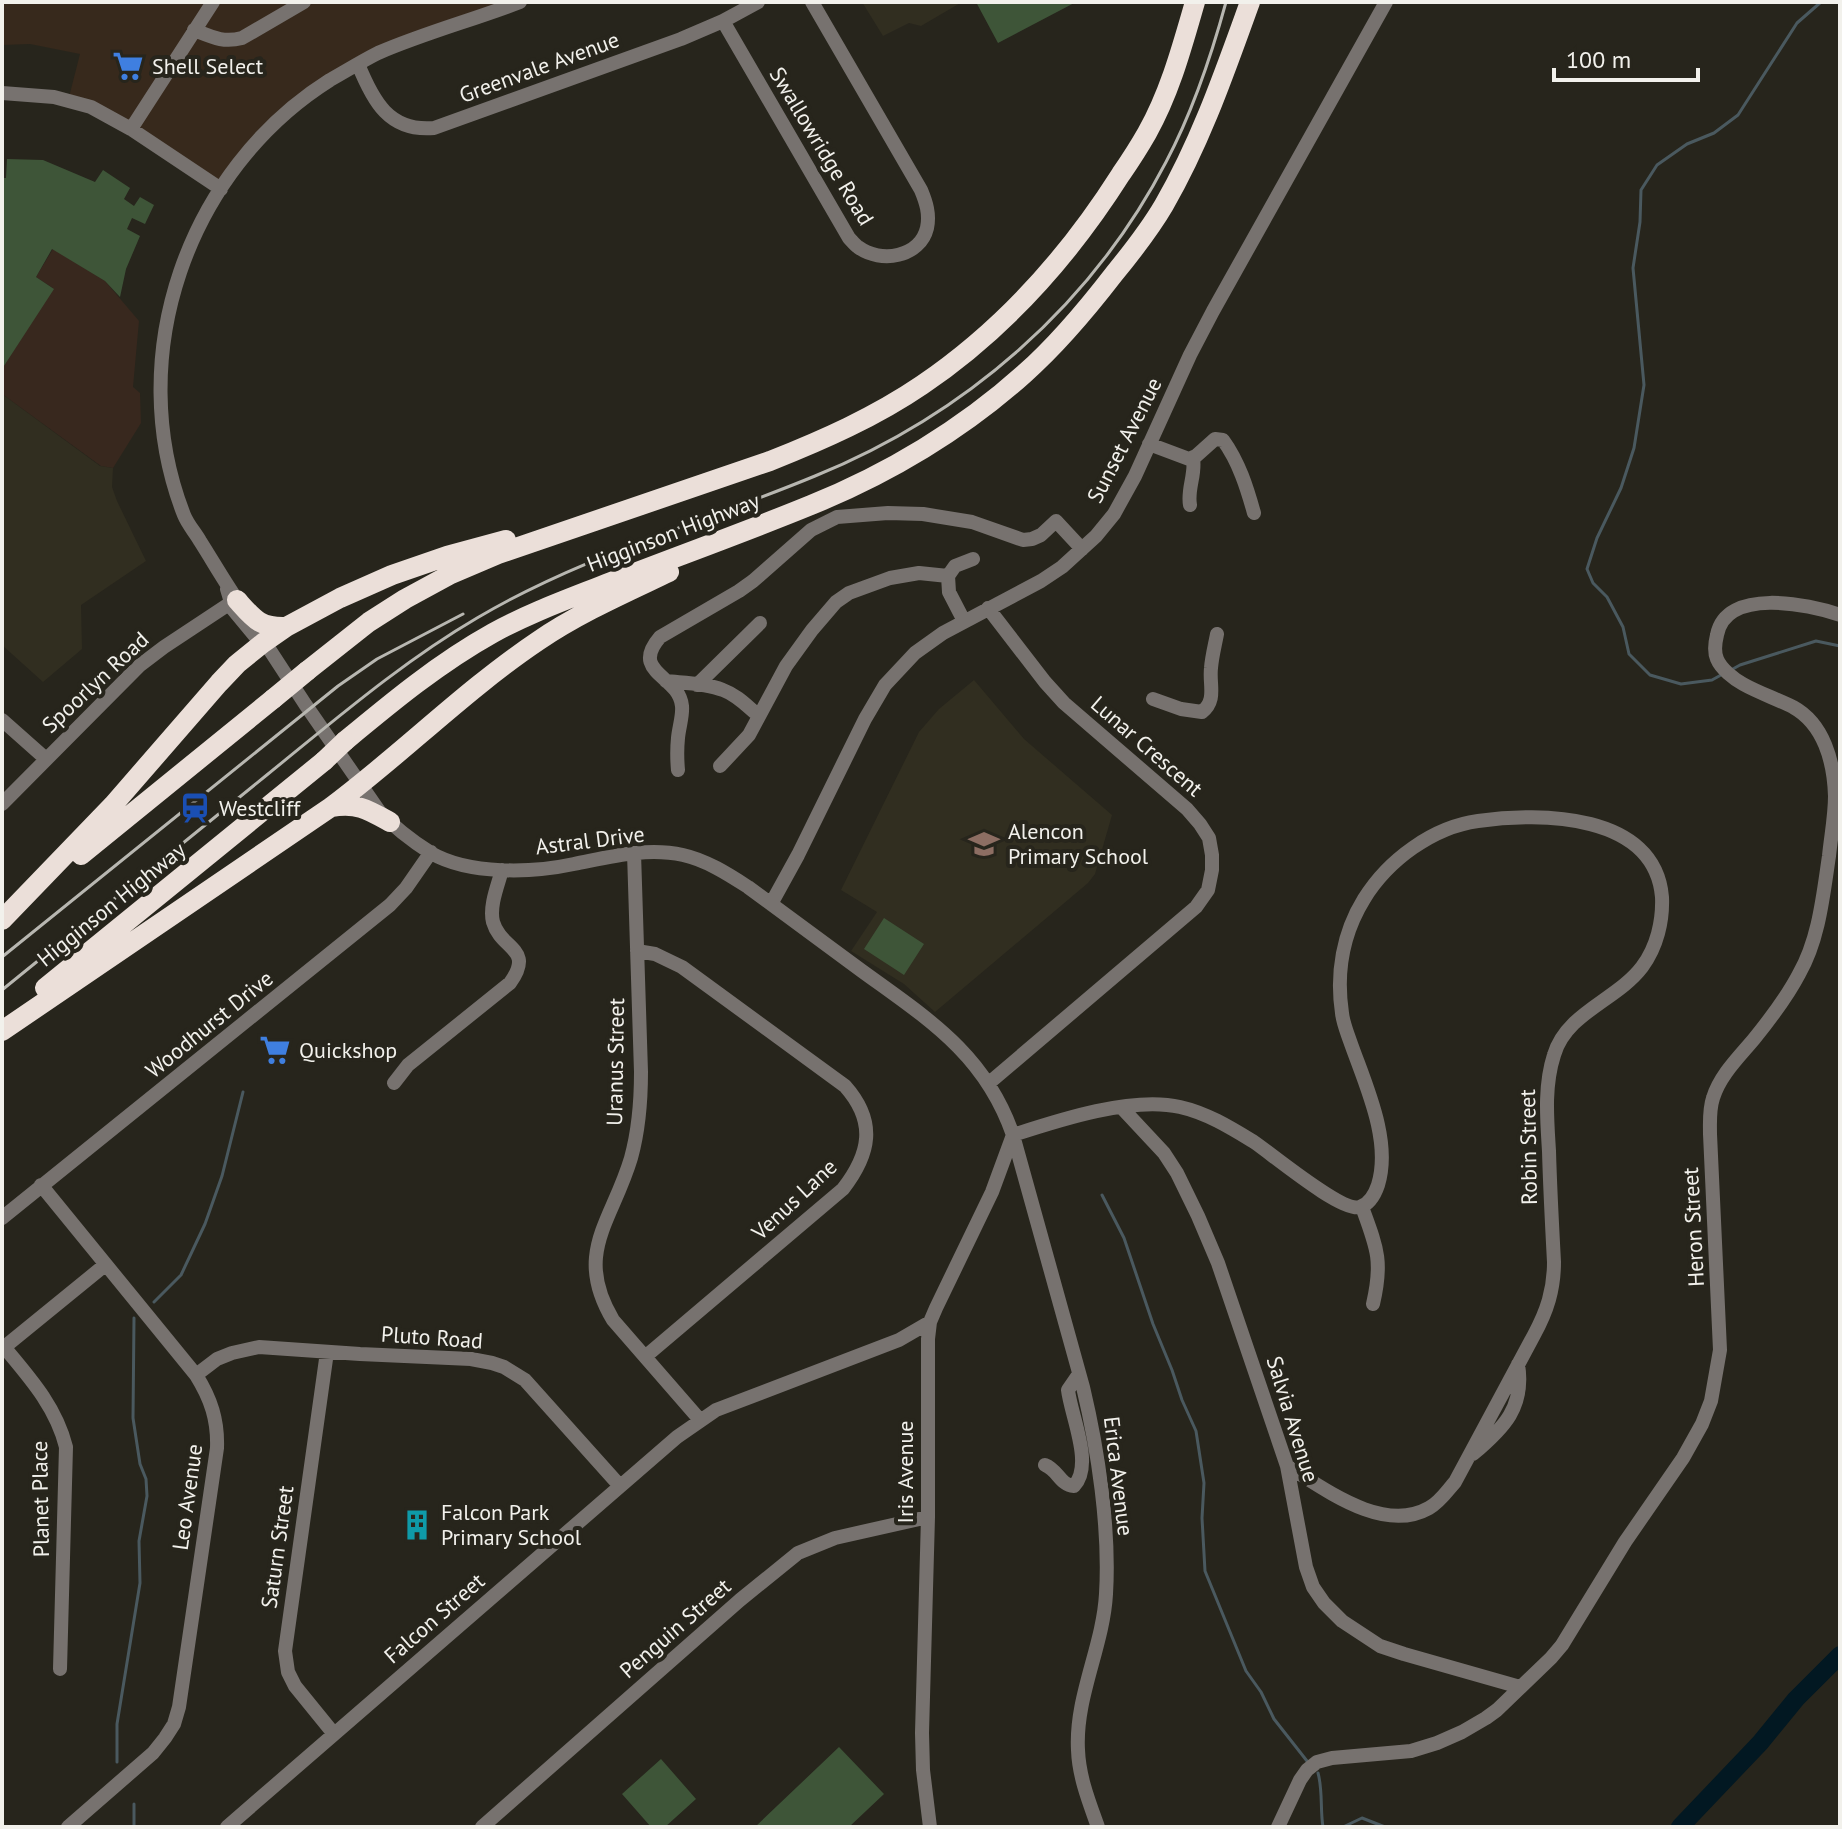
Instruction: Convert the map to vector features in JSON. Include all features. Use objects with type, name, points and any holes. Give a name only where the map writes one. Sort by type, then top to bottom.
[{"type":"highway","name":"Higginson Highway","points":[[2,921],[307,671],[369,622],[405,599],[451,574],[498,554],[770,461],[844,430],[922,386],[963,355],[1040,283],[1081,233],[1115,184],[1158,109],[1178,61],[1195,2]]},
{"type":"highway","name":"Higginson Highway","points":[[2,1022],[418,682],[492,634],[528,615],[812,505],[882,473],[978,411],[1025,374],[1085,312],[1163,207],[1191,154],[1250,2]]},
{"type":"highway","points":[[2,1031],[331,807],[539,640],[626,593],[812,505]]},
{"type":"highway","points":[[2,921],[113,805],[237,664],[286,627],[340,598],[420,565],[500,541],[592,522]]},
{"type":"highway","points":[[233,602],[266,626],[286,627]]},
{"type":"highway","points":[[331,807],[360,806],[390,822]]},
{"type":"street","points":[[131,129],[213,2]]},
{"type":"street","points":[[194,30],[218,40],[242,38],[304,2]]},
{"type":"street","points":[[233,602],[194,542],[177,494],[163,430],[161,359],[165,323],[181,264],[221,189],[253,147],[292,108],[328,82],[377,54],[520,2]]},
{"type":"street","name":"Greenvale Avenue","points":[[358,64],[376,101],[393,120],[412,128],[434,128],[656,48],[723,21],[758,2]]},
{"type":"street","name":"Swallowridge Road","points":[[723,21],[849,238],[859,248],[873,253],[889,256],[903,254],[914,248],[924,235],[927,205],[812,2]]},
{"type":"street","name":"Sunset Avenue","points":[[771,904],[885,685],[915,653],[943,633],[1062,567],[1114,514],[1213,311],[1386,2]]},
{"type":"street","points":[[2,93],[34,94],[75,102],[105,113],[221,189]]},
{"type":"street","points":[[1193,458],[1215,439],[1223,440],[1236,461],[1254,513]]},
{"type":"street","points":[[1149,444],[1193,458]]},
{"type":"street","points":[[1190,505],[1193,458]]},
{"type":"street","points":[[678,770],[682,705],[679,694],[652,666],[649,656],[652,646],[660,637],[753,581],[811,530],[837,517],[923,514],[972,522],[1023,540],[1041,535],[1056,521],[1082,549]]},
{"type":"street","points":[[191,529],[199,538],[233,602]]},
{"type":"street","points":[[964,621],[949,592],[948,576],[955,566],[973,559]]},
{"type":"street","points":[[720,766],[749,735],[786,666],[836,602],[849,593],[890,578],[919,573],[948,576]]},
{"type":"street","name":"Astral Drive","points":[[233,602],[259,633],[360,785],[390,822],[431,852],[448,860],[502,870],[549,869],[634,853],[666,853],[698,860],[734,878],[935,1024],[955,1042],[989,1083],[1013,1135]]},
{"type":"street","name":"Spoorlyn Road","points":[[2,804],[139,666],[233,602]]},
{"type":"street","name":"Heron Street","points":[[1280,1826],[1300,1780],[1317,1762],[1411,1751],[1462,1732],[1486,1718],[1551,1658],[1683,1458],[1702,1424],[1711,1401],[1720,1350],[1710,1134],[1713,1096],[1727,1071],[1794,983],[1810,952],[1823,893],[1835,801],[1835,783],[1821,733],[1806,716],[1739,682],[1718,661],[1715,642],[1718,628],[1725,617],[1737,608],[1753,604],[1790,604],[1824,609],[1840,615]]},
{"type":"street","name":"Lunar Crescent","points":[[988,608],[1064,703],[1187,809],[1209,838],[1212,855],[1208,890],[1196,907],[989,1083]]},
{"type":"street","points":[[697,685],[760,623]]},
{"type":"street","points":[[1153,699],[1192,711],[1202,712],[1209,706],[1217,634]]},
{"type":"street","points":[[666,681],[723,690],[759,716]]},
{"type":"street","points":[[2,720],[46,759]]},
{"type":"street","name":"Robin Street","points":[[1287,1466],[1367,1511],[1385,1515],[1402,1515],[1431,1507],[1455,1482],[1545,1316],[1551,1298],[1554,1279],[1548,1078],[1559,1040],[1569,1027],[1625,984],[1650,955],[1659,931],[1661,884],[1651,862],[1641,850],[1609,829],[1584,822],[1539,816],[1469,822],[1442,831],[1410,850],[1366,895],[1346,940],[1339,980],[1342,1017],[1379,1129],[1381,1176],[1374,1195],[1362,1207]]},
{"type":"street","name":"Woodhurst Drive","points":[[2,1218],[390,905],[431,852]]},
{"type":"street","name":"Uranus Street","points":[[634,853],[641,1072],[638,1129],[594,1258],[596,1280],[602,1301],[613,1320],[700,1420]]},
{"type":"street","points":[[394,1083],[408,1065],[510,983],[520,968],[519,957],[495,927],[493,919],[502,870]]},
{"type":"street","name":"Venus Lane","points":[[637,951],[655,954],[682,967],[845,1086],[855,1097],[863,1116],[866,1136],[864,1154],[857,1171],[843,1189],[646,1356]]},
{"type":"street","points":[[1013,1135],[1122,1108],[1175,1106],[1199,1112],[1277,1157],[1344,1206],[1362,1207],[1379,1259],[1379,1280],[1373,1304]]},
{"type":"street","name":"Salvia Avenue","points":[[1122,1108],[1164,1153],[1198,1216],[1234,1307],[1287,1466],[1306,1567],[1318,1595],[1342,1621],[1380,1646],[1520,1687]]},
{"type":"street","name":"Iris Avenue","points":[[930,1827],[922,1733],[930,1322],[992,1192],[1013,1135]]},
{"type":"street","name":"Erica Avenue","points":[[1013,1135],[1079,1374],[1098,1465],[1106,1597],[1078,1729],[1080,1774],[1098,1827]]},
{"type":"street","name":"Leo Avenue","points":[[41,1185],[196,1375],[215,1413],[218,1433],[179,1707],[174,1724],[153,1753],[68,1827]]},
{"type":"street","points":[[3,1348],[105,1265]]},
{"type":"street","name":"Falcon Street","points":[[227,1827],[700,1420],[716,1410],[899,1340],[930,1322]]},
{"type":"street","name":"Pluto Road","points":[[196,1375],[217,1359],[259,1347],[471,1359],[504,1367],[534,1389],[620,1486]]},
{"type":"street","name":"Planet Place","points":[[3,1348],[42,1393],[66,1447],[60,1669]]},
{"type":"street","name":"Saturn Street","points":[[327,1352],[285,1651],[288,1672],[295,1686],[334,1734]]},
{"type":"street","points":[[1045,1465],[1066,1485],[1074,1486],[1079,1482],[1082,1454],[1068,1390],[1079,1374]]},
{"type":"street","name":"Penguin Street","points":[[482,1827],[750,1591],[798,1553],[835,1538],[928,1517]]},
{"type":"shaded area","points":[[2,2],[521,2],[377,54],[292,109],[221,189],[131,129],[68,101],[80,54],[30,44],[2,45]]},
{"type":"shaded area","points":[[862,2],[962,2],[921,26],[909,23],[883,36]]},
{"type":"shaded area","points":[[53,249],[105,281],[139,321],[133,387],[140,393],[141,423],[113,468],[101,466],[2,394],[2,369],[53,288],[36,277]]},
{"type":"shaded area","points":[[2,394],[100,466],[113,468],[112,487],[146,561],[81,605],[82,649],[43,682],[2,645]]},
{"type":"shaded area","name":"Alencon Primary School","points":[[974,680],[1024,739],[1112,815],[1095,874],[1088,883],[935,1012],[904,984],[851,951],[877,912],[841,890],[919,732],[939,709]]},
{"type":"green space","points":[[976,2],[1076,2],[998,43]]},
{"type":"green space","points":[[7,159],[43,160],[95,182],[103,170],[130,188],[124,199],[134,206],[140,197],[154,205],[145,224],[132,218],[127,229],[140,236],[126,269],[120,297],[105,281],[52,249],[36,277],[54,289],[2,369],[2,178],[6,178]]},
{"type":"green space","points":[[884,918],[924,944],[904,975],[864,949]]},
{"type":"green space","points":[[839,1747],[884,1794],[849,1827],[755,1827]]},
{"type":"green space","points":[[661,1759],[696,1799],[665,1827],[651,1827],[622,1794]]},
{"type":"waterway","points":[[1721,675],[1712,680],[1681,684],[1650,675],[1629,654],[1623,627],[1587,569],[1634,448],[1644,385],[1633,268],[1641,190],[1657,165],[1687,144],[1714,133],[1738,115],[1797,23],[1821,2]]},
{"type":"waterway","points":[[1731,670],[1816,641],[1840,646]]},
{"type":"waterway","points":[[154,1302],[181,1275],[205,1224],[222,1176],[243,1092]]},
{"type":"waterway","points":[[1102,1195],[1124,1238],[1153,1324],[1196,1431],[1204,1483],[1205,1571],[1246,1671],[1274,1719],[1307,1761]]},
{"type":"waterway","points":[[117,1762],[117,1724],[140,1583],[139,1541],[147,1496],[133,1418],[134,1318]]},
{"type":"waterway","points":[[1680,1827],[1840,1655]]},
{"type":"waterway","points":[[1318,1773],[1323,1827]]},
{"type":"waterway","points":[[134,1804],[134,1827]]},
{"type":"waterway","points":[[1343,1827],[1362,1818],[1385,1827]]},
{"type":"railway","points":[[2,990],[344,712],[449,635],[559,576],[815,476],[870,451],[972,388],[1019,350],[1062,309],[1101,263],[1136,214],[1185,123],[1208,63],[1226,2]]},
{"type":"railway","points":[[2,957],[338,686],[377,659],[463,614]]},
{"type":"place","name":"Shell Select","points":[[128,66]]},
{"type":"place","name":"Westcliff","points":[[195,808]]},
{"type":"place","name":"Alencon Primary School","points":[[984,844]]},
{"type":"place","name":"Quickshop","points":[[275,1050]]},
{"type":"place","name":"Falcon Park Primary School","points":[[417,1525]]}]
